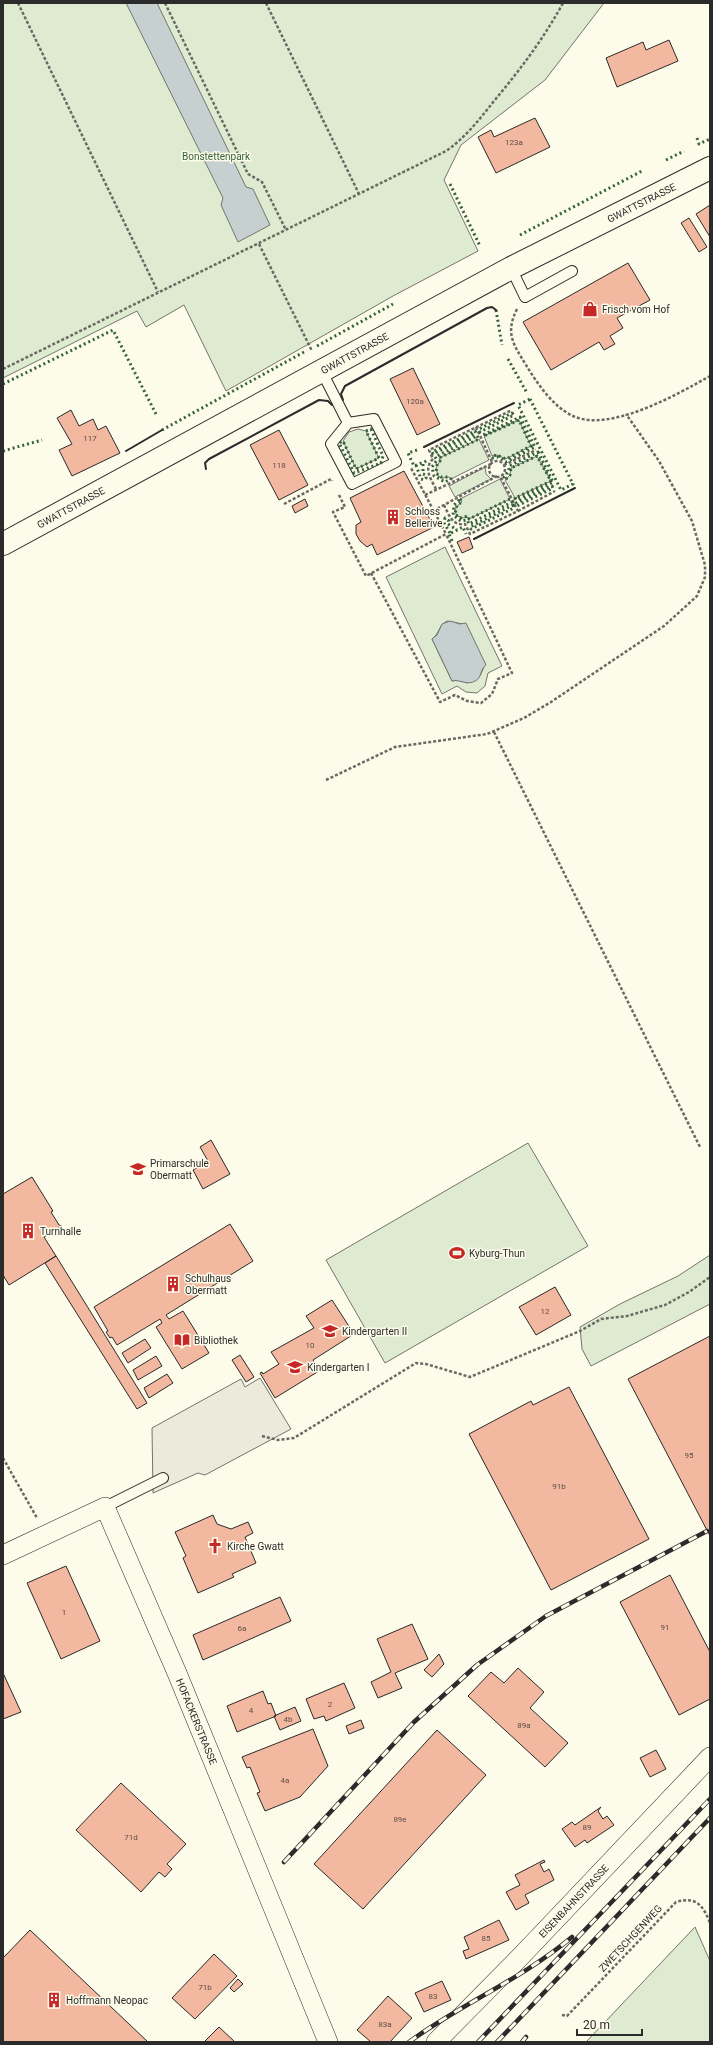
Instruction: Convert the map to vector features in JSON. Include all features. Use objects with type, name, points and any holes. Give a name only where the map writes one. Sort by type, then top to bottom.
[{"type":"main road","name":"GWATTSTRASSE","points":[[3,544],[511,268],[710,168]]},
{"type":"street","points":[[3,1555],[48,1536],[105,1507]]},
{"type":"street","name":"HOFACKERSTRASSE","points":[[105,1507],[177,1673],[328,2042]]},
{"type":"street","name":"EISENBAHNSTRASSE","points":[[436,2042],[523,1954],[710,1758]]},
{"type":"lane","points":[[511,268],[525,297],[572,271]]},
{"type":"lane","points":[[322,372],[348,423]]},
{"type":"lane","points":[[374,419],[396,462],[352,484],[331,444],[348,423],[374,419]]},
{"type":"lane","points":[[105,1507],[163,1478]]},
{"type":"path","points":[[18,3],[158,292]]},
{"type":"path","points":[[165,3],[248,174],[262,182],[286,230]]},
{"type":"path","points":[[266,3],[359,194]]},
{"type":"path","points":[[3,369],[446,152],[459,142],[520,69],[550,28],[563,3]]},
{"type":"path","points":[[259,244],[322,372]]},
{"type":"path","points":[[525,297],[513,316],[510,334],[518,352],[542,387],[556,404],[575,417],[602,420],[626,414],[662,402],[710,376]]},
{"type":"path","points":[[436,489],[428,473],[429,465],[433,459],[429,450],[512,410]]},
{"type":"path","points":[[326,780],[395,747],[487,734],[524,718],[551,702],[664,626],[689,605],[697,596],[706,577],[705,566],[692,521],[659,461],[626,414]]},
{"type":"path","points":[[476,427],[492,463],[490,472],[499,476],[518,511]]},
{"type":"path","points":[[504,465],[536,450]]},
{"type":"path","points":[[425,495],[492,463],[499,461],[504,465]]},
{"type":"path","points":[[371,573],[440,702],[454,695],[467,701],[481,703],[492,694],[498,679],[512,673],[446,534],[410,466],[396,462]]},
{"type":"path","points":[[433,511],[499,476],[504,471],[504,465]]},
{"type":"path","points":[[284,504],[331,479],[345,507],[333,512],[366,576],[446,534]]},
{"type":"path","points":[[338,492],[352,484]]},
{"type":"path","points":[[444,505],[451,519],[458,525],[465,524],[470,534],[555,491]]},
{"type":"path","points":[[494,732],[700,1147]]},
{"type":"path","points":[[262,1436],[278,1440],[294,1438],[416,1363],[426,1364],[470,1377],[580,1331],[601,1319],[627,1316],[665,1305],[689,1292],[710,1277]]},
{"type":"path","points":[[3,1458],[48,1536]]},
{"type":"path","name":"ZWETSCHGENWEG","points":[[562,2015],[567,2016],[676,1902],[686,1899],[696,1902],[706,1913],[710,1923]]},
{"type":"green space","name":"Bonstettenpark","points":[[3,3],[604,3],[545,80],[461,145],[444,180],[478,251],[393,296],[226,391],[184,305],[146,327],[137,311],[3,378]]},
{"type":"green space","points":[[519,420],[531,446],[506,459],[497,455],[492,456],[484,436]]},
{"type":"green space","points":[[358,429],[366,431],[379,458],[356,469],[343,441],[349,432]]},
{"type":"green space","points":[[479,439],[489,460],[451,479],[449,477],[443,478],[438,476],[436,468],[440,461],[439,458]]},
{"type":"green space","points":[[537,456],[551,481],[515,498],[505,480],[510,475],[511,468]]},
{"type":"green space","points":[[485,467],[486,474],[491,479],[455,497],[449,486]]},
{"type":"green space","points":[[500,479],[510,499],[469,519],[468,517],[463,518],[457,516],[457,506],[462,502],[460,499]]},
{"type":"green space","points":[[445,547],[502,666],[488,673],[485,686],[477,693],[466,692],[457,686],[442,694],[386,577]],"holes":[[[447,621],[463,624],[484,667],[480,676],[467,683],[458,680],[452,681],[432,639],[442,625]]]},
{"type":"green space","name":"Kyburg-Thun","points":[[528,1143],[588,1246],[385,1363],[326,1260]]},
{"type":"green space","points":[[710,1255],[710,1304],[591,1366],[582,1349],[580,1327],[620,1304],[678,1276]]},
{"type":"green space","points":[[695,1927],[710,1961],[710,2042],[586,2042]]},
{"type":"shaded area","points":[[126,3],[157,3],[246,187],[253,189],[270,225],[238,242],[221,205],[223,198]]},
{"type":"shaded area","points":[[450,621],[460,624],[466,623],[486,665],[479,678],[470,683],[452,681],[432,639],[437,635],[442,624]]},
{"type":"shaded area","points":[[260,1378],[291,1429],[205,1475],[198,1473],[153,1493],[152,1428],[241,1379],[245,1387]]},
{"type":"building","points":[[669,40],[678,61],[617,87],[606,58],[643,42],[646,50]]},
{"type":"building","points":[[535,118],[550,147],[496,173],[478,137],[491,130],[494,137]]},
{"type":"building","points":[[710,205],[710,237],[696,214]]},
{"type":"building","points":[[689,218],[707,247],[699,252],[681,223]]},
{"type":"building","name":"Frisch vom Hof","points":[[628,263],[650,300],[617,318],[623,328],[610,336],[615,344],[604,350],[599,342],[551,370],[523,322]]},
{"type":"building","points":[[413,368],[440,424],[417,435],[390,379]]},
{"type":"building","points":[[71,410],[79,426],[93,419],[98,430],[106,426],[120,453],[72,476],[59,450],[72,444],[57,418]]},
{"type":"building","points":[[279,430],[308,485],[279,500],[250,445]]},
{"type":"building","name":"Schloss Bellerive","points":[[404,471],[434,527],[377,555],[372,544],[367,547],[360,541],[356,534],[356,525],[361,522],[350,498]]},
{"type":"building","points":[[305,499],[308,506],[295,513],[292,506]]},
{"type":"building","points":[[469,537],[473,548],[462,553],[457,542]]},
{"type":"building","points":[[211,1140],[230,1174],[203,1189],[193,1170],[208,1161],[200,1147]]},
{"type":"building","name":"Turnhalle","points":[[32,1177],[53,1211],[51,1212],[59,1225],[62,1226],[44,1237],[56,1256],[9,1285],[3,1275],[3,1194]]},
{"type":"building","name":"Schulhaus Obermatt","points":[[230,1224],[253,1261],[166,1315],[169,1319],[183,1311],[209,1353],[182,1369],[156,1327],[162,1323],[160,1319],[117,1345],[112,1337],[110,1338],[106,1332],[108,1331],[94,1307]]},
{"type":"building","points":[[56,1256],[147,1403],[137,1409],[45,1263]]},
{"type":"building","points":[[555,1287],[571,1315],[536,1335],[519,1307]]},
{"type":"building","points":[[332,1300],[354,1334],[313,1360],[319,1371],[275,1398],[260,1373],[262,1372],[263,1374],[279,1364],[271,1352],[314,1328],[306,1316]]},
{"type":"building","points":[[710,1336],[710,1536],[628,1379]]},
{"type":"building","points":[[145,1339],[151,1348],[128,1363],[122,1353]]},
{"type":"building","points":[[240,1355],[254,1377],[246,1382],[232,1360]]},
{"type":"building","points":[[156,1356],[162,1366],[138,1380],[133,1370]]},
{"type":"building","points":[[167,1374],[173,1383],[149,1398],[144,1388]]},
{"type":"building","points":[[569,1387],[649,1539],[551,1590],[469,1434],[531,1401],[533,1405]]},
{"type":"building","name":"Kirche Gwatt","points":[[213,1515],[217,1524],[231,1529],[248,1522],[253,1533],[245,1537],[256,1563],[232,1574],[234,1577],[198,1593],[183,1558],[186,1556],[175,1532]]},
{"type":"building","points":[[66,1566],[100,1641],[61,1659],[27,1583]]},
{"type":"building","points":[[670,1575],[710,1652],[710,1699],[679,1715],[620,1602]]},
{"type":"building","points":[[280,1597],[291,1621],[203,1660],[193,1635]]},
{"type":"building","points":[[412,1624],[428,1659],[395,1673],[402,1688],[378,1698],[371,1682],[391,1672],[377,1639]]},
{"type":"building","points":[[439,1654],[444,1664],[432,1677],[424,1670]]},
{"type":"building","points":[[518,1668],[544,1692],[530,1708],[568,1743],[545,1767],[468,1696],[491,1672],[504,1683]]},
{"type":"building","points":[[3,1673],[21,1712],[3,1719]]},
{"type":"building","points":[[344,1683],[355,1708],[326,1721],[324,1716],[314,1719],[306,1699]]},
{"type":"building","points":[[263,1691],[268,1704],[271,1703],[276,1716],[237,1732],[227,1706]]},
{"type":"building","points":[[295,1707],[301,1721],[280,1730],[274,1716]]},
{"type":"building","points":[[361,1720],[364,1728],[349,1734],[346,1726]]},
{"type":"building","points":[[313,1729],[328,1766],[300,1797],[265,1811],[257,1793],[260,1792],[250,1767],[247,1768],[242,1757]]},
{"type":"building","points":[[437,1730],[486,1775],[363,1909],[314,1864]]},
{"type":"building","points":[[656,1750],[666,1769],[650,1777],[640,1758]]},
{"type":"building","points":[[121,1783],[186,1844],[167,1864],[172,1869],[165,1877],[159,1872],[141,1892],[76,1830]]},
{"type":"building","points":[[601,1807],[598,1811],[603,1819],[607,1816],[614,1825],[587,1843],[585,1840],[575,1847],[562,1829],[572,1822],[575,1825]]},
{"type":"building","points":[[544,1860],[545,1862],[540,1864],[544,1872],[549,1869],[554,1880],[525,1895],[529,1903],[516,1910],[506,1892],[520,1885],[515,1875]]},
{"type":"building","points":[[499,1920],[509,1940],[466,1959],[463,1951],[469,1949],[464,1937]]},
{"type":"building","name":"Hoffmann Neopac","points":[[30,1930],[148,2042],[3,2042],[3,1958]]},
{"type":"building","points":[[214,1954],[237,1976],[195,2019],[172,1998]]},
{"type":"building","points":[[238,1979],[243,1984],[234,1992],[230,1988]]},
{"type":"building","points":[[442,1981],[451,2000],[424,2012],[415,1993]]},
{"type":"building","points":[[388,1996],[412,2018],[390,2042],[371,2042],[357,2030]]},
{"type":"building","points":[[219,2027],[235,2042],[204,2042]]},
{"type":"railway","points":[[284,1862],[414,1722],[477,1665],[546,1616],[707,1531]]},
{"type":"railway","points":[[478,2042],[710,1799]]},
{"type":"railway","points":[[497,2042],[710,1818]]},
{"type":"railway","points":[[409,2042],[449,2015],[533,1966],[572,1937]]},
{"type":"railway","points":[[522,2042],[526,2037]]},
{"type":"hedge","points":[[697,138],[699,144],[710,139]]},
{"type":"hedge","points":[[666,160],[684,151]]},
{"type":"hedge","points":[[520,235],[642,171]]},
{"type":"hedge","points":[[450,184],[480,246]]},
{"type":"hedge","points":[[317,346],[393,304]]},
{"type":"hedge","points":[[496,310],[502,345]]},
{"type":"hedge","points":[[3,384],[113,330],[156,414]]},
{"type":"hedge","points":[[162,430],[304,352]]},
{"type":"hedge","points":[[508,359],[527,393]]},
{"type":"hedge","points":[[530,399],[573,484],[561,490],[518,405],[530,399]]},
{"type":"hedge","points":[[512,413],[514,415],[480,432],[479,429],[512,413]]},
{"type":"hedge","points":[[520,417],[535,447],[506,462],[498,457],[493,458],[492,456],[497,455],[506,459],[531,446],[519,420],[484,436],[483,435],[520,417]]},
{"type":"hedge","points":[[371,429],[383,456],[381,463],[354,473],[339,443],[343,441],[356,469],[379,458],[366,431],[371,429]]},
{"type":"hedge","points":[[475,431],[476,433],[433,454],[432,452],[475,431]]},
{"type":"hedge","points":[[477,436],[479,439],[439,458],[440,461],[437,465],[436,473],[441,477],[449,477],[451,479],[445,482],[434,476],[432,467],[437,460],[435,457],[477,436]]},
{"type":"hedge","points":[[3,451],[42,440]]},
{"type":"hedge","points":[[417,450],[408,453],[414,466],[429,460]]},
{"type":"hedge","points":[[538,452],[553,482],[516,500],[515,498],[551,481],[537,456],[511,468],[510,475],[505,480],[504,477],[509,470],[509,466],[538,452]]},
{"type":"hedge","points":[[416,465],[421,479],[424,480],[426,475],[423,474],[423,462]]},
{"type":"hedge","points":[[552,486],[553,488],[517,506],[516,503],[552,486]]},
{"type":"hedge","points":[[460,499],[462,502],[457,505],[455,514],[460,518],[468,516],[469,519],[510,499],[512,502],[469,524],[467,520],[461,521],[453,515],[454,505],[460,499]]},
{"type":"hedge","points":[[513,505],[514,508],[471,529],[470,527],[513,505]]},
{"type":"hedge","points":[[450,533],[444,523],[445,518],[449,521],[448,524],[457,530]]},
{"type":"hedge","points":[[452,541],[449,534],[463,527],[466,534]]},
{"type":"wall","points":[[343,400],[341,394],[345,386],[487,308],[492,307],[496,310]]},
{"type":"wall","points":[[206,469],[205,463],[209,459],[319,400],[328,401],[332,405]]},
{"type":"wall","points":[[424,447],[514,403]]},
{"type":"wall","points":[[126,451],[162,430]]},
{"type":"wall","points":[[474,539],[575,488]]},
{"type":"place","name":"Frisch vom Hof","points":[[590,309]]},
{"type":"place","name":"Schloss Bellerive","points":[[393,517]]},
{"type":"place","name":"Primarschule Obermatt","points":[[138,1169]]},
{"type":"place","name":"Turnhalle","points":[[28,1231]]},
{"type":"place","name":"Kyburg-Thun","points":[[457,1253]]},
{"type":"place","name":"Schulhaus Obermatt","points":[[173,1284]]},
{"type":"place","name":"Kindergarten II","points":[[330,1331]]},
{"type":"place","name":"Bibliothek","points":[[182,1340]]},
{"type":"place","name":"Kindergarten I","points":[[295,1367]]},
{"type":"place","name":"Kirche Gwatt","points":[[215,1546]]},
{"type":"place","name":"Hoffmann Neopac","points":[[54,2000]]}]
